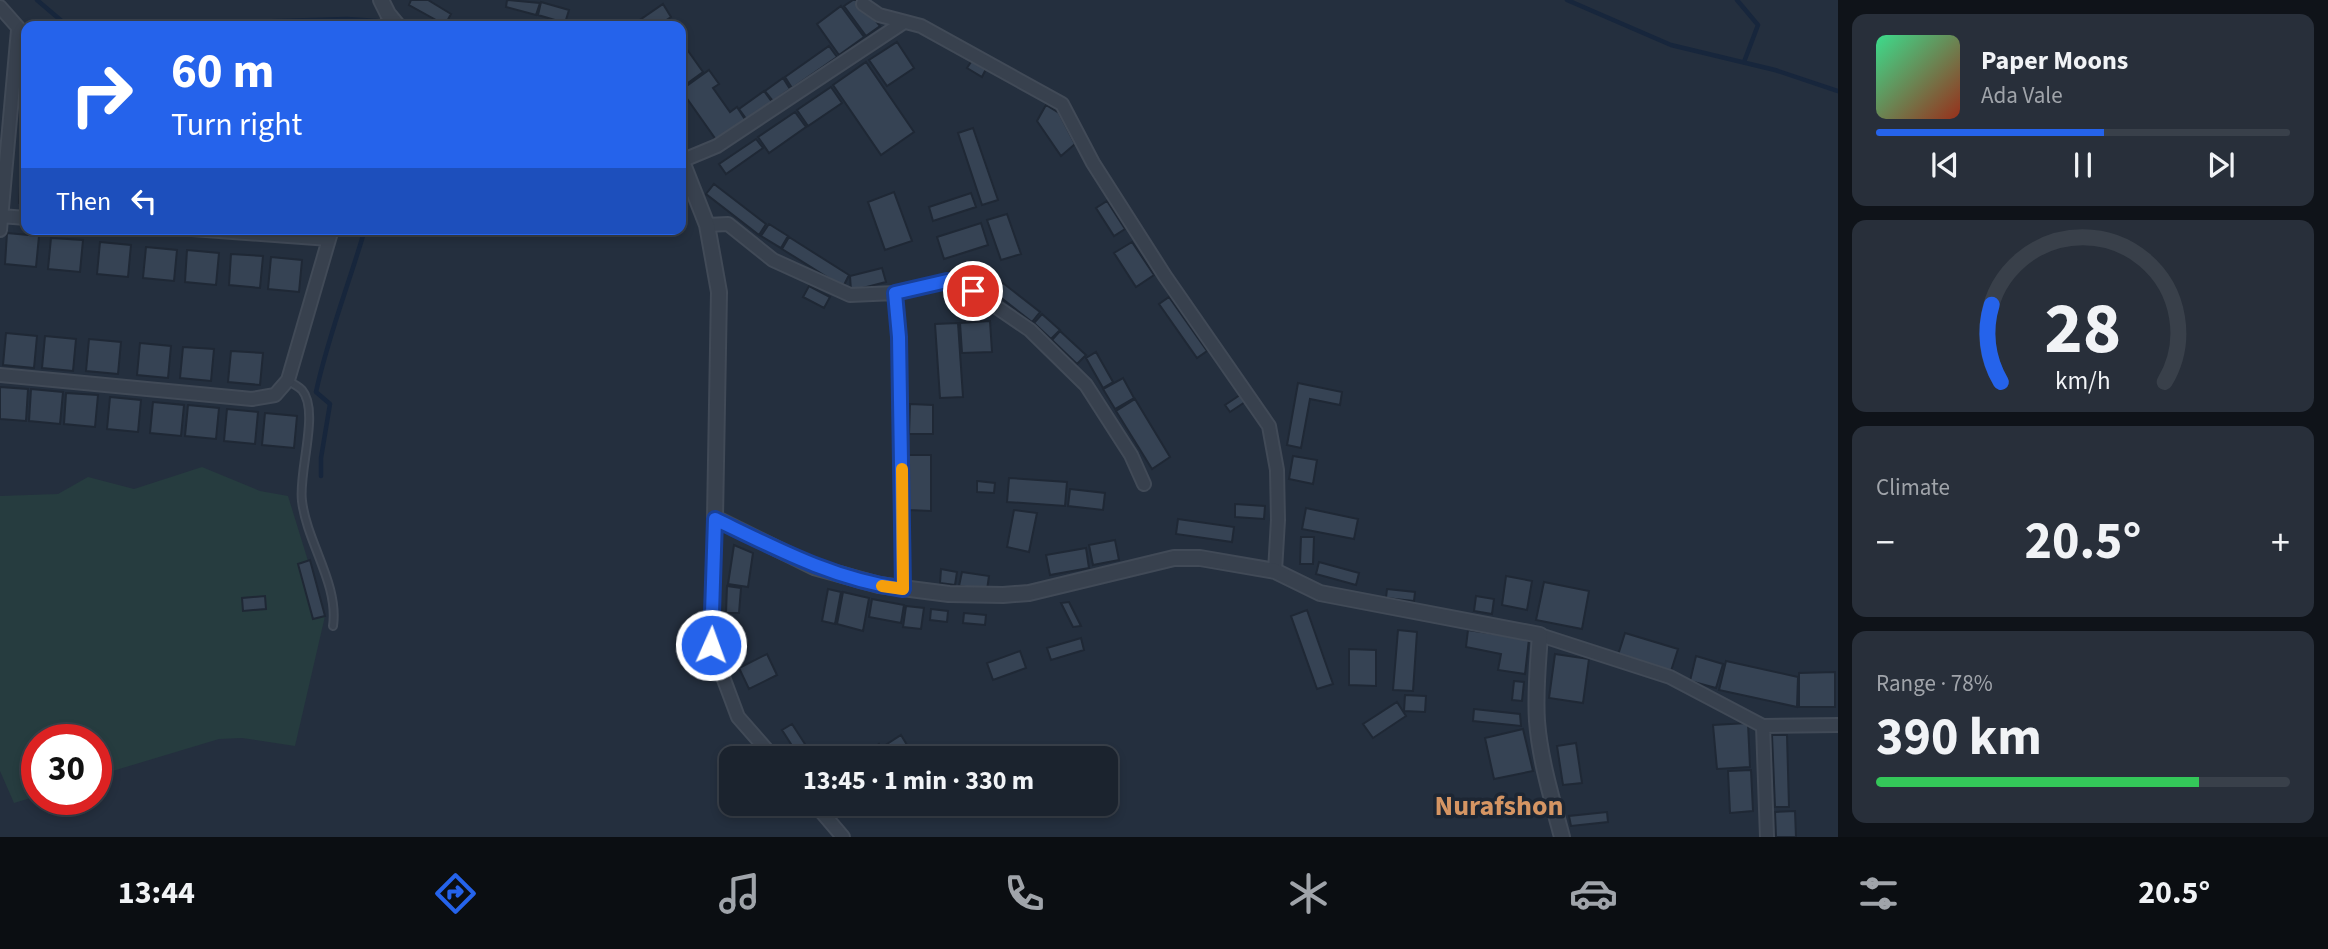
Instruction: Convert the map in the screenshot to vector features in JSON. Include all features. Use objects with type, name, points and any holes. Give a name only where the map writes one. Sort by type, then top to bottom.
[{"type":"street","points":[[381,0],[389,21]]},
{"type":"street","points":[[863,4],[879,15],[921,26],[1062,104],[1093,163],[1165,276],[1269,426],[1277,470],[1275,571]]},
{"type":"street","points":[[0,7],[21,32]]},
{"type":"street","points":[[686,158],[717,146],[904,22]]},
{"type":"street","points":[[0,230],[21,42]]},
{"type":"street","points":[[686,172],[707,225],[719,292],[711,645],[738,717],[763,746]]},
{"type":"street","points":[[1,216],[21,218]]},
{"type":"street","points":[[707,225],[728,224],[773,260],[850,295],[895,293],[947,281],[973,291],[1030,330],[1086,385],[1131,455],[1144,484]]},
{"type":"street","points":[[0,375],[252,398],[275,395],[288,380],[331,235]]},
{"type":"street","points":[[895,293],[899,337],[903,589]]},
{"type":"street","points":[[715,519],[814,567],[879,585],[976,596],[1029,593],[1187,557],[1275,571],[1320,593],[1540,635],[1612,656],[1671,677],[1763,726],[1838,724]]},
{"type":"street","points":[[1540,635],[1536,687],[1537,722],[1542,755],[1562,837]]},
{"type":"street","points":[[1763,726],[1767,837]]},
{"type":"street","points":[[825,816],[843,837]]},
{"type":"lane","points":[[288,380],[302,390],[310,412],[301,480],[302,502],[336,609],[333,626]]},
{"type":"green space","points":[[202,467],[260,491],[288,496],[325,616],[295,746],[242,738],[219,739],[112,771],[112,724],[21,724],[21,801],[14,803],[0,771],[0,496],[58,494],[88,477],[134,489]]},
{"type":"building","points":[[411,0],[428,0],[451,14],[447,21],[438,21],[409,5]]},
{"type":"building","points":[[507,0],[540,3],[536,15],[506,7]]},
{"type":"building","points":[[853,0],[859,0],[880,26],[866,36],[844,6]]},
{"type":"building","points":[[541,2],[569,10],[566,21],[538,15]]},
{"type":"building","points":[[663,4],[671,17],[665,21],[638,21]]},
{"type":"building","points":[[841,6],[864,37],[839,55],[817,24]]},
{"type":"building","points":[[897,42],[914,68],[887,86],[869,60]]},
{"type":"building","points":[[829,46],[837,57],[792,88],[785,77]]},
{"type":"building","points":[[686,48],[703,72],[686,84]]},
{"type":"building","points":[[973,59],[987,67],[982,77],[967,68]]},
{"type":"building","points":[[866,62],[914,132],[881,155],[833,85]]},
{"type":"building","points":[[709,70],[719,84],[713,88],[730,112],[737,107],[746,121],[717,141],[686,97],[686,86]]},
{"type":"building","points":[[783,78],[790,89],[773,101],[765,91]]},
{"type":"building","points":[[831,87],[842,103],[808,126],[797,110]]},
{"type":"building","points":[[764,91],[772,102],[747,120],[739,109]]},
{"type":"building","points":[[1046,105],[1059,113],[1075,144],[1061,156],[1037,121]]},
{"type":"building","points":[[795,112],[806,127],[769,153],[758,137]]},
{"type":"building","points":[[973,128],[998,200],[982,205],[958,133]]},
{"type":"building","points":[[756,139],[763,148],[726,174],[719,164]]},
{"type":"building","points":[[21,171],[21,203],[19,203]]},
{"type":"building","points":[[714,184],[766,224],[759,235],[706,194]]},
{"type":"building","points":[[894,192],[912,241],[885,250],[868,202]]},
{"type":"building","points":[[971,193],[976,207],[933,221],[929,207]]},
{"type":"building","points":[[1107,201],[1125,229],[1114,236],[1096,208]]},
{"type":"building","points":[[1007,214],[1021,254],[1001,260],[987,220]]},
{"type":"building","points":[[981,223],[988,245],[944,259],[937,237]]},
{"type":"building","points":[[769,224],[788,236],[781,248],[761,236]]},
{"type":"building","points":[[7,233],[39,236],[36,267],[5,264]]},
{"type":"building","points":[[789,237],[849,275],[843,287],[782,249]]},
{"type":"building","points":[[51,238],[83,240],[80,272],[48,269]]},
{"type":"building","points":[[100,242],[131,245],[128,277],[97,274]]},
{"type":"building","points":[[1132,242],[1154,275],[1136,287],[1114,253]]},
{"type":"building","points":[[146,247],[177,250],[174,281],[143,278]]},
{"type":"building","points":[[187,250],[219,253],[216,285],[185,282]]},
{"type":"building","points":[[231,254],[263,256],[260,288],[229,285]]},
{"type":"building","points":[[271,257],[302,260],[299,292],[268,289]]},
{"type":"building","points":[[882,268],[886,282],[851,291],[850,276]]},
{"type":"building","points":[[1003,283],[1040,312],[1032,322],[995,293]]},
{"type":"building","points":[[809,286],[830,297],[824,308],[803,297]]},
{"type":"building","points":[[1169,297],[1207,351],[1197,358],[1159,304]]},
{"type":"building","points":[[1042,314],[1060,330],[1051,339],[1034,323]]},
{"type":"building","points":[[990,321],[992,352],[962,353],[960,323]]},
{"type":"building","points":[[958,323],[963,397],[940,398],[935,324]]},
{"type":"building","points":[[1060,331],[1086,355],[1077,364],[1052,340]]},
{"type":"building","points":[[6,333],[37,336],[34,368],[3,365]]},
{"type":"building","points":[[45,336],[76,339],[73,371],[42,368]]},
{"type":"building","points":[[89,339],[121,342],[118,374],[86,371]]},
{"type":"building","points":[[140,343],[171,346],[168,378],[137,375]]},
{"type":"building","points":[[183,347],[214,349],[211,381],[180,378]]},
{"type":"building","points":[[231,351],[263,353],[260,385],[228,382]]},
{"type":"building","points":[[1096,352],[1113,382],[1103,388],[1086,358]]},
{"type":"building","points":[[1123,378],[1134,398],[1115,409],[1103,389]]},
{"type":"building","points":[[1298,383],[1342,392],[1340,405],[1310,399],[1301,448],[1287,445]]},
{"type":"building","points":[[0,387],[28,389],[26,421],[0,419]]},
{"type":"building","points":[[31,389],[63,392],[60,424],[29,421]]},
{"type":"building","points":[[66,393],[98,395],[95,427],[64,424]]},
{"type":"building","points":[[1240,395],[1245,402],[1230,412],[1225,405]]},
{"type":"building","points":[[110,397],[141,400],[138,432],[107,429]]},
{"type":"building","points":[[1135,399],[1170,457],[1152,469],[1116,411]]},
{"type":"building","points":[[153,402],[184,405],[181,436],[150,433]]},
{"type":"building","points":[[910,404],[933,405],[933,434],[909,434]]},
{"type":"building","points":[[188,405],[219,408],[216,439],[185,436]]},
{"type":"building","points":[[227,409],[258,412],[255,444],[224,441]]},
{"type":"building","points":[[265,413],[297,416],[294,448],[262,445]]},
{"type":"building","points":[[908,455],[931,455],[931,511],[908,510]]},
{"type":"building","points":[[1293,456],[1317,460],[1313,484],[1289,479]]},
{"type":"building","points":[[1009,478],[1067,482],[1065,506],[1007,502]]},
{"type":"building","points":[[977,481],[995,483],[994,493],[977,492]]},
{"type":"building","points":[[1070,489],[1105,493],[1103,510],[1068,506]]},
{"type":"building","points":[[1235,504],[1265,506],[1264,519],[1235,517]]},
{"type":"building","points":[[1306,508],[1358,519],[1354,539],[1302,529]]},
{"type":"building","points":[[1014,510],[1037,513],[1029,552],[1007,547]]},
{"type":"building","points":[[1178,519],[1234,527],[1232,542],[1176,534]]},
{"type":"building","points":[[1301,537],[1314,537],[1313,564],[1300,564]]},
{"type":"building","points":[[1115,540],[1119,560],[1093,565],[1089,545]]},
{"type":"building","points":[[734,545],[753,553],[748,587],[728,584]]},
{"type":"building","points":[[1086,548],[1089,568],[1050,575],[1046,555]]},
{"type":"building","points":[[310,560],[325,616],[313,619],[298,564]]},
{"type":"building","points":[[1319,562],[1359,573],[1356,585],[1316,574]]},
{"type":"building","points":[[941,569],[957,572],[955,585],[940,583]]},
{"type":"building","points":[[962,572],[989,576],[987,590],[959,586]]},
{"type":"building","points":[[1506,576],[1532,581],[1527,610],[1502,605]]},
{"type":"building","points":[[1544,582],[1589,591],[1582,629],[1536,620]]},
{"type":"building","points":[[727,586],[741,588],[739,613],[726,613]]},
{"type":"building","points":[[828,589],[841,592],[835,624],[822,621]]},
{"type":"building","points":[[1387,589],[1415,592],[1414,601],[1386,598]]},
{"type":"building","points":[[843,592],[869,598],[863,631],[837,624]]},
{"type":"building","points":[[265,596],[266,609],[243,611],[242,598]]},
{"type":"building","points":[[1476,596],[1494,599],[1492,614],[1474,611]]},
{"type":"building","points":[[872,599],[904,605],[901,623],[869,617]]},
{"type":"building","points":[[1069,602],[1081,626],[1073,627],[1061,603]]},
{"type":"building","points":[[906,606],[924,608],[921,629],[903,627]]},
{"type":"building","points":[[931,609],[948,611],[947,622],[930,620]]},
{"type":"building","points":[[1307,610],[1333,684],[1317,689],[1291,616]]},
{"type":"building","points":[[964,613],[986,615],[985,625],[963,623]]},
{"type":"building","points":[[1398,630],[1417,632],[1413,691],[1393,690]]},
{"type":"building","points":[[1468,630],[1529,639],[1525,674],[1498,670],[1501,654],[1466,647]]},
{"type":"building","points":[[1625,633],[1678,649],[1671,671],[1618,655]]},
{"type":"building","points":[[1081,638],[1084,650],[1051,660],[1047,648]]},
{"type":"building","points":[[1349,649],[1376,650],[1376,686],[1349,685]]},
{"type":"building","points":[[1020,651],[1026,668],[993,680],[987,663]]},
{"type":"building","points":[[767,654],[777,675],[749,689],[739,668]]},
{"type":"building","points":[[1555,654],[1589,659],[1583,703],[1549,698]]},
{"type":"building","points":[[1696,656],[1723,664],[1716,688],[1690,681]]},
{"type":"building","points":[[1726,661],[1798,677],[1797,707],[1719,690]]},
{"type":"building","points":[[1835,672],[1835,707],[1799,707],[1799,673]]},
{"type":"building","points":[[1514,681],[1524,682],[1522,701],[1512,700]]},
{"type":"building","points":[[1405,695],[1426,696],[1425,712],[1404,711]]},
{"type":"building","points":[[1397,702],[1406,716],[1373,738],[1363,724]]},
{"type":"building","points":[[1474,709],[1520,714],[1521,726],[1473,721]]},
{"type":"building","points":[[1748,723],[1750,767],[1717,769],[1713,725]]},
{"type":"building","points":[[792,724],[806,746],[792,746],[782,730]]},
{"type":"building","points":[[1523,729],[1533,771],[1494,779],[1485,738]]},
{"type":"building","points":[[901,735],[908,746],[884,746]]},
{"type":"building","points":[[1772,735],[1787,735],[1789,807],[1775,807]]},
{"type":"building","points":[[1576,743],[1582,783],[1563,785],[1557,746]]},
{"type":"building","points":[[1751,770],[1753,811],[1730,813],[1728,771]]},
{"type":"building","points":[[1795,811],[1796,837],[1776,837],[1775,812]]},
{"type":"building","points":[[1607,812],[1608,822],[1571,826],[1569,816]]},
{"type":"waterway","points":[[37,0],[62,21]]},
{"type":"waterway","points":[[1567,0],[1671,45],[1775,70],[1838,91]]},
{"type":"waterway","points":[[1737,0],[1758,25],[1744,62]]},
{"type":"waterway","points":[[278,21],[377,21]]},
{"type":"waterway","points":[[321,476],[321,458],[330,404],[316,392],[363,235]]},
{"type":"slow traffic","points":[[882,586],[903,589],[902,469]]},
{"type":"district","name":"Nurafshon","points":[[1499,806]]},
{"type":"route","points":[[711,645],[715,519],[814,567],[903,589],[899,337],[895,293],[947,281],[973,291]]}]
